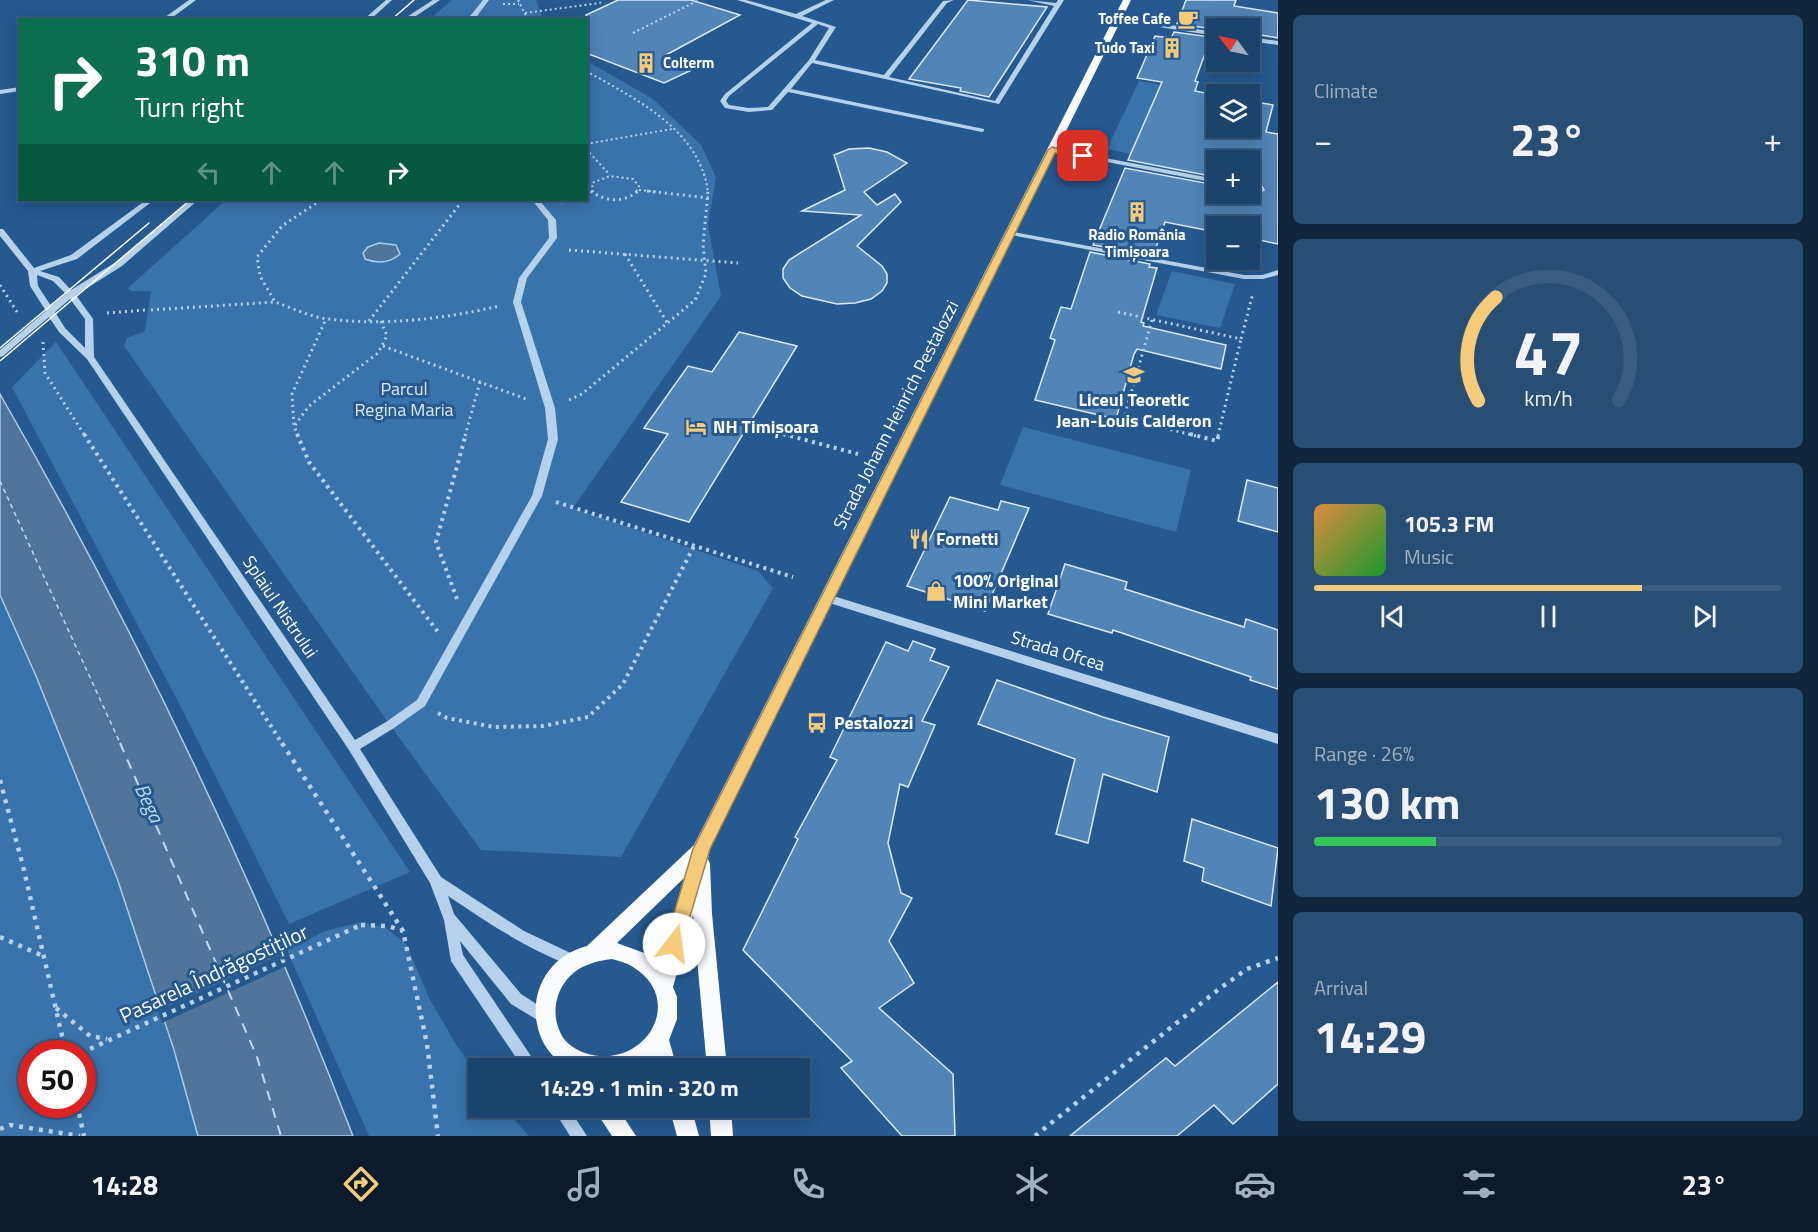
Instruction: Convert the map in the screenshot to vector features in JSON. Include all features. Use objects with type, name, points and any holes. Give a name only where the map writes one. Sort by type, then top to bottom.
[{"type":"main road","name":"Strada Johann Heinrich Pestalozzi","points":[[664,984],[701,849],[1127,0]]},
{"type":"main road","name":"Strada Johann Heinrich Pestalozzi","points":[[595,951],[701,849]]},
{"type":"main road","points":[[701,849],[702,914],[716,1058]]},
{"type":"main road","points":[[561,1050],[576,1061],[594,1066],[612,1067],[631,1062],[646,1053],[659,1040],[666,1026],[669,1012],[664,984],[655,971],[628,953],[595,951],[572,960],[559,972],[550,986],[545,1001],[544,1017],[550,1035],[561,1050],[567,1058]]},
{"type":"main road","points":[[659,1040],[664,1058]]},
{"type":"main road","points":[[612,1118],[625,1136]]},
{"type":"main road","points":[[683,1118],[688,1136]]},
{"type":"main road","points":[[721,1118],[722,1136]]},
{"type":"street","points":[[167,18],[193,0]]},
{"type":"street","points":[[368,18],[389,0]]},
{"type":"street","points":[[408,18],[437,0]]},
{"type":"street","points":[[472,18],[486,0]]},
{"type":"street","points":[[740,0],[797,16],[817,22],[833,27],[811,61],[770,109],[749,110],[727,107],[723,101],[743,80],[817,22]]},
{"type":"street","points":[[797,16],[831,0]]},
{"type":"street","points":[[811,61],[997,104],[1060,2],[1030,0]]},
{"type":"street","points":[[885,78],[946,1]]},
{"type":"street","points":[[1117,19],[1206,32]]},
{"type":"street","points":[[1260,41],[1278,44]]},
{"type":"street","points":[[0,92],[18,89]]},
{"type":"street","points":[[787,90],[982,130]]},
{"type":"street","points":[[1052,150],[1206,179]]},
{"type":"street","points":[[32,271],[74,257],[149,201]]},
{"type":"street","points":[[0,354],[71,294],[119,264],[193,201]]},
{"type":"street","points":[[353,747],[421,703],[537,496],[553,439],[550,408],[517,303],[523,278],[553,238],[552,220],[536,201]]},
{"type":"street","name":"Splaiul Nistrului","points":[[0,231],[32,271],[34,286],[62,330],[90,357],[353,747],[436,881],[449,917],[516,999],[544,1017]]},
{"type":"street","points":[[1011,233],[1244,277],[1263,277],[1278,272]]},
{"type":"street","name":"Splaiul Nistrului","points":[[32,271],[56,279],[71,294],[89,319],[90,357]]},
{"type":"street","name":"Strada Ofcea","points":[[826,598],[1278,739]]},
{"type":"street","name":"Splaiul Nistrului","points":[[436,881],[527,940],[550,953],[572,960]]},
{"type":"street","points":[[449,917],[456,957],[525,1058]]},
{"type":"street","points":[[567,1118],[579,1136]]},
{"type":"path","points":[[518,0],[527,18]]},
{"type":"path","points":[[525,13],[600,3],[602,0]]},
{"type":"path","points":[[633,33],[699,0]]},
{"type":"path","points":[[383,346],[550,408],[582,394],[695,300],[706,274],[701,260],[703,224],[709,198],[708,174],[691,148],[649,106],[588,72]]},
{"type":"path","points":[[588,144],[673,129]]},
{"type":"path","points":[[588,151],[610,176]]},
{"type":"path","points":[[594,195],[591,191],[592,183],[610,176],[633,179],[639,186],[639,190]]},
{"type":"path","points":[[588,196],[594,195],[607,199],[623,199],[639,190],[709,198]]},
{"type":"path","points":[[275,302],[260,276],[257,257],[282,226],[320,201]]},
{"type":"path","points":[[369,321],[462,201]]},
{"type":"path","points":[[544,248],[738,263]]},
{"type":"path","points":[[625,254],[668,324]]},
{"type":"path","points":[[0,285],[22,319]]},
{"type":"path","points":[[1152,320],[1124,418],[1217,441],[1255,288]]},
{"type":"path","points":[[151,310],[275,302],[326,319],[381,321],[461,315],[517,303]]},
{"type":"path","points":[[103,313],[146,310]]},
{"type":"path","points":[[1118,312],[1241,339]]},
{"type":"path","points":[[326,319],[292,394],[294,426],[309,462],[451,649]]},
{"type":"path","points":[[294,426],[309,406],[364,365],[383,346],[387,336],[381,321]]},
{"type":"path","points":[[41,339],[44,345],[45,373],[403,931],[427,1044],[438,1136]]},
{"type":"path","points":[[465,623],[436,543],[480,382]]},
{"type":"path","points":[[748,425],[858,454]]},
{"type":"path","points":[[537,496],[793,577]]},
{"type":"path","points":[[421,703],[447,718],[494,727],[543,726],[588,717],[623,684],[694,546]]},
{"type":"path","points":[[0,780],[63,1040]]},
{"type":"path","name":"Pasarela Îndrăgostiților","points":[[96,1046],[361,925],[388,926],[403,931]]},
{"type":"path","points":[[0,937],[44,956]]},
{"type":"path","points":[[1035,1136],[1219,989],[1247,969],[1278,958]]},
{"type":"path","points":[[56,1008],[90,1036],[111,1039]]},
{"type":"path","points":[[0,1129],[10,1125],[82,1136],[79,1118]]},
{"type":"green space","points":[[452,0],[536,0],[543,18],[431,18]]},
{"type":"green space","name":"Parcul Regina Maria","points":[[588,62],[653,99],[701,145],[716,177],[708,225],[721,296],[573,508],[758,571],[773,588],[621,857],[481,850],[390,725],[124,346],[127,338],[145,331],[151,291],[131,291],[128,288],[225,201],[588,201]]},
{"type":"green space","points":[[1139,81],[1161,85],[1131,154],[1107,149]]},
{"type":"green space","points":[[1172,271],[1235,284],[1220,328],[1156,315]]},
{"type":"green space","points":[[56,342],[410,872],[289,924],[183,711],[12,387]]},
{"type":"green space","points":[[1023,427],[1191,470],[1176,532],[1000,485]]},
{"type":"green space","points":[[0,595],[62,737],[105,844],[150,976],[198,1136],[0,1136]]},
{"type":"green space","points":[[362,922],[386,928],[406,944],[430,1000],[468,1061],[468,1118],[513,1118],[529,1136],[369,1136],[287,950],[325,931]]},
{"type":"water","points":[[379,243],[396,245],[400,254],[383,262],[365,259],[363,253],[368,247]]},
{"type":"water","name":"Bega","points":[[0,394],[99,574],[191,758],[276,946],[353,1136],[198,1136],[174,1050],[117,878],[36,676],[0,595]]},
{"type":"pier","points":[[284,953],[289,965],[162,1023],[158,1011]]},
{"type":"building","points":[[618,0],[691,0],[740,15],[666,55],[698,67],[664,83],[588,54],[588,18],[586,15]]},
{"type":"building","points":[[968,0],[1047,7],[989,97],[960,91],[961,88],[909,79]]},
{"type":"building","points":[[1186,0],[1236,0],[1234,6],[1278,13],[1278,38],[1260,35],[1260,18],[1206,18],[1206,28],[1177,24]]},
{"type":"building","points":[[1174,32],[1206,36],[1206,51],[1195,81],[1198,82],[1195,91],[1206,93],[1206,138],[1260,138],[1260,103],[1273,105],[1266,132],[1278,134],[1278,244],[1260,240],[1260,216],[1206,216],[1206,230],[1165,222],[1153,256],[1093,245],[1125,168],[1206,183],[1206,204],[1260,204],[1260,192],[1264,190],[1260,185],[1260,150],[1206,150],[1206,175],[1128,160],[1162,82],[1137,78],[1155,36],[1171,38]]},
{"type":"building","points":[[869,148],[887,152],[907,163],[864,192],[877,205],[895,194],[901,202],[857,246],[882,266],[887,274],[887,283],[882,291],[871,299],[855,303],[837,304],[802,296],[790,288],[783,278],[783,269],[789,260],[861,215],[802,211],[845,190],[834,155],[849,149]]},
{"type":"building","points":[[1090,252],[1150,264],[1149,267],[1157,268],[1141,322],[1144,323],[1143,326],[1226,345],[1221,369],[1137,349],[1116,419],[1035,400],[1055,340],[1050,338],[1061,307],[1071,309]]},
{"type":"building","name":"NH Timișoara","points":[[739,332],[797,346],[689,522],[621,502],[668,434],[644,428],[688,366],[712,372]]},
{"type":"building","points":[[1247,480],[1278,488],[1278,532],[1238,521]]},
{"type":"building","points":[[950,497],[998,510],[1001,501],[1029,508],[985,611],[907,586]]},
{"type":"building","points":[[1065,564],[1127,582],[1125,589],[1244,627],[1246,619],[1278,630],[1278,689],[1250,680],[1251,677],[1113,630],[1112,633],[1048,614]]},
{"type":"building","points":[[913,641],[935,649],[930,660],[949,667],[922,721],[935,725],[908,787],[900,784],[888,843],[901,893],[912,898],[889,941],[914,983],[879,1008],[953,1074],[955,1136],[902,1136],[841,1068],[852,1061],[743,950],[798,839],[795,837],[837,760],[830,757],[886,642],[908,651]]},
{"type":"building","points":[[997,680],[1169,737],[1157,792],[1103,774],[1088,843],[1056,834],[1075,759],[978,724]]},
{"type":"building","points":[[1192,819],[1278,848],[1271,906],[1202,881],[1204,868],[1184,861]]},
{"type":"building","points":[[1278,982],[1278,1084],[1233,1124],[1214,1105],[1177,1136],[1070,1136],[1166,1058],[1175,1066]]},
{"type":"ferry route","points":[[0,481],[121,745]]},
{"type":"ferry route","points":[[120,743],[257,1057],[281,1136]]},
{"type":"tram line","points":[[393,18],[414,0]]},
{"type":"tram line","points":[[0,361],[189,201]]},
{"type":"tram line","points":[[0,348],[149,223]]},
{"type":"place","name":"Toffee Cafe","points":[[1188,19]]},
{"type":"place","name":"Tudo Taxi","points":[[1172,48]]},
{"type":"place","name":"Colterm","points":[[646,63]]},
{"type":"place","name":"Radio România Timișoara","points":[[1137,212]]},
{"type":"place","name":"Liceul Teoretic Jean-Louis Calderon","points":[[1134,375]]},
{"type":"place","name":"NH Timișoara","points":[[696,427]]},
{"type":"place","name":"Fornetti","points":[[919,539]]},
{"type":"place","name":"100% Original Mini Market","points":[[936,591]]},
{"type":"place","name":"Pestalozzi","points":[[817,723]]},
{"type":"route","points":[[674,944],[701,849],[1052,150],[1083,156]]}]
